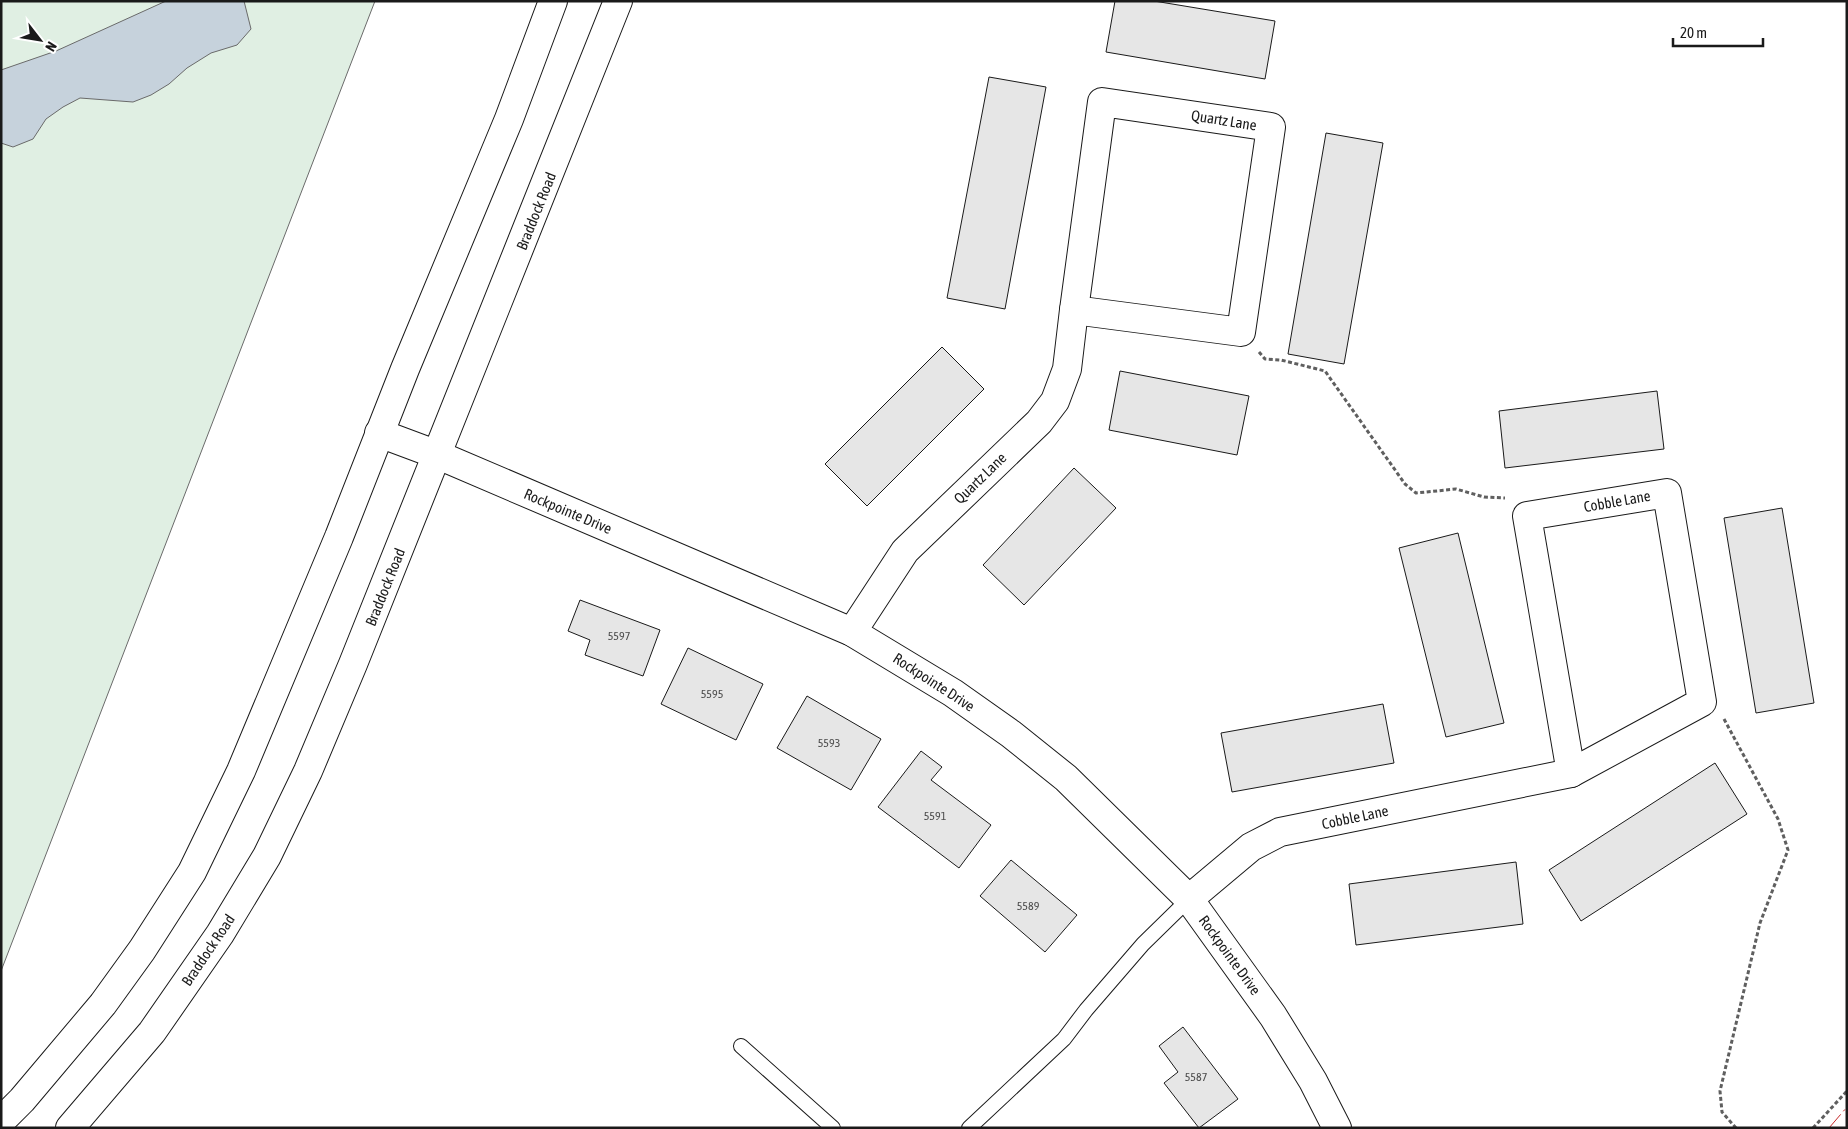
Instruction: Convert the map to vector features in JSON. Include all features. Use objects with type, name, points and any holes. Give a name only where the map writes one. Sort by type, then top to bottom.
[{"type":"street","points":[[1,1121],[22,1100],[104,1004],[142,950],[192,872],[241,772],[339,537],[379,433],[508,119],[553,1]]},
{"type":"street","name":"Braddock Road","points":[[70,1128],[152,1032],[220,934],[267,856],[312,762],[438,455],[618,1]]},
{"type":"street","name":"Quartz Lane","points":[[852,632],[905,551],[1039,422],[1056,401],[1067,369],[1102,102],[1271,127],[1241,332]]},
{"type":"street","points":[[1074,310],[1241,332]]},
{"type":"street","name":"Rockpointe Drive","points":[[379,433],[438,455],[852,632],[953,693],[1011,734],[1066,778],[1189,899],[1273,1016],[1314,1081],[1338,1128]]},
{"type":"street","name":"Cobble Lane","points":[[1189,899],[1250,847],[1280,832],[1572,773],[1702,702],[1667,492],[1527,516]]},
{"type":"street","points":[[1527,516],[1572,773]]},
{"type":"lane","points":[[969,1128],[1064,1039],[1086,1010],[1143,944],[1189,899]]},
{"type":"lane","points":[[741,1046],[833,1128]]},
{"type":"path","points":[[1241,332],[1265,359],[1281,360],[1325,371],[1411,490],[1416,493],[1456,489],[1484,497],[1505,497],[1527,516]]},
{"type":"path","points":[[1702,702],[1723,717],[1778,819],[1788,850],[1760,923],[1720,1092],[1722,1112],[1736,1128]]},
{"type":"path","points":[[1813,1128],[1847,1091]]},
{"type":"green space","points":[[1,1],[375,1],[1,971]]},
{"type":"shaded area","points":[[166,1],[244,1],[251,29],[237,45],[211,53],[151,95],[133,102],[80,98],[46,119],[33,139],[13,147],[1,143],[1,70],[56,51]]},
{"type":"building","points":[[1115,1],[1154,1],[1275,21],[1265,79],[1106,52]]},
{"type":"building","points":[[989,77],[1046,87],[1005,309],[947,298]]},
{"type":"building","points":[[1326,133],[1383,143],[1344,364],[1288,354]]},
{"type":"building","points":[[942,347],[984,389],[867,506],[825,464]]},
{"type":"building","points":[[1120,371],[1249,396],[1237,455],[1109,430]]},
{"type":"building","points":[[1657,391],[1664,449],[1505,468],[1499,411]]},
{"type":"building","points":[[1074,468],[1116,508],[1024,605],[983,565]]},
{"type":"building","points":[[1782,508],[1814,703],[1756,713],[1724,518]]},
{"type":"building","points":[[1458,533],[1504,723],[1446,737],[1399,548]]},
{"type":"building","points":[[580,600],[660,630],[643,676],[585,655],[590,640],[568,631]]},
{"type":"building","points":[[688,648],[763,684],[736,740],[661,704]]},
{"type":"building","points":[[807,696],[881,739],[851,790],[777,748]]},
{"type":"building","points":[[1383,704],[1394,763],[1232,792],[1221,733]]},
{"type":"building","points":[[921,751],[942,767],[931,780],[991,825],[959,868],[878,807]]},
{"type":"building","points":[[1715,763],[1747,814],[1581,921],[1549,870]]},
{"type":"building","points":[[1011,860],[1077,915],[1045,952],[980,896]]},
{"type":"building","points":[[1516,862],[1523,924],[1356,945],[1349,884]]},
{"type":"building","points":[[1183,1027],[1238,1099],[1199,1128],[1164,1083],[1178,1072],[1159,1046]]},
{"type":"power","points":[[1829,1128],[1847,1107]]}]
